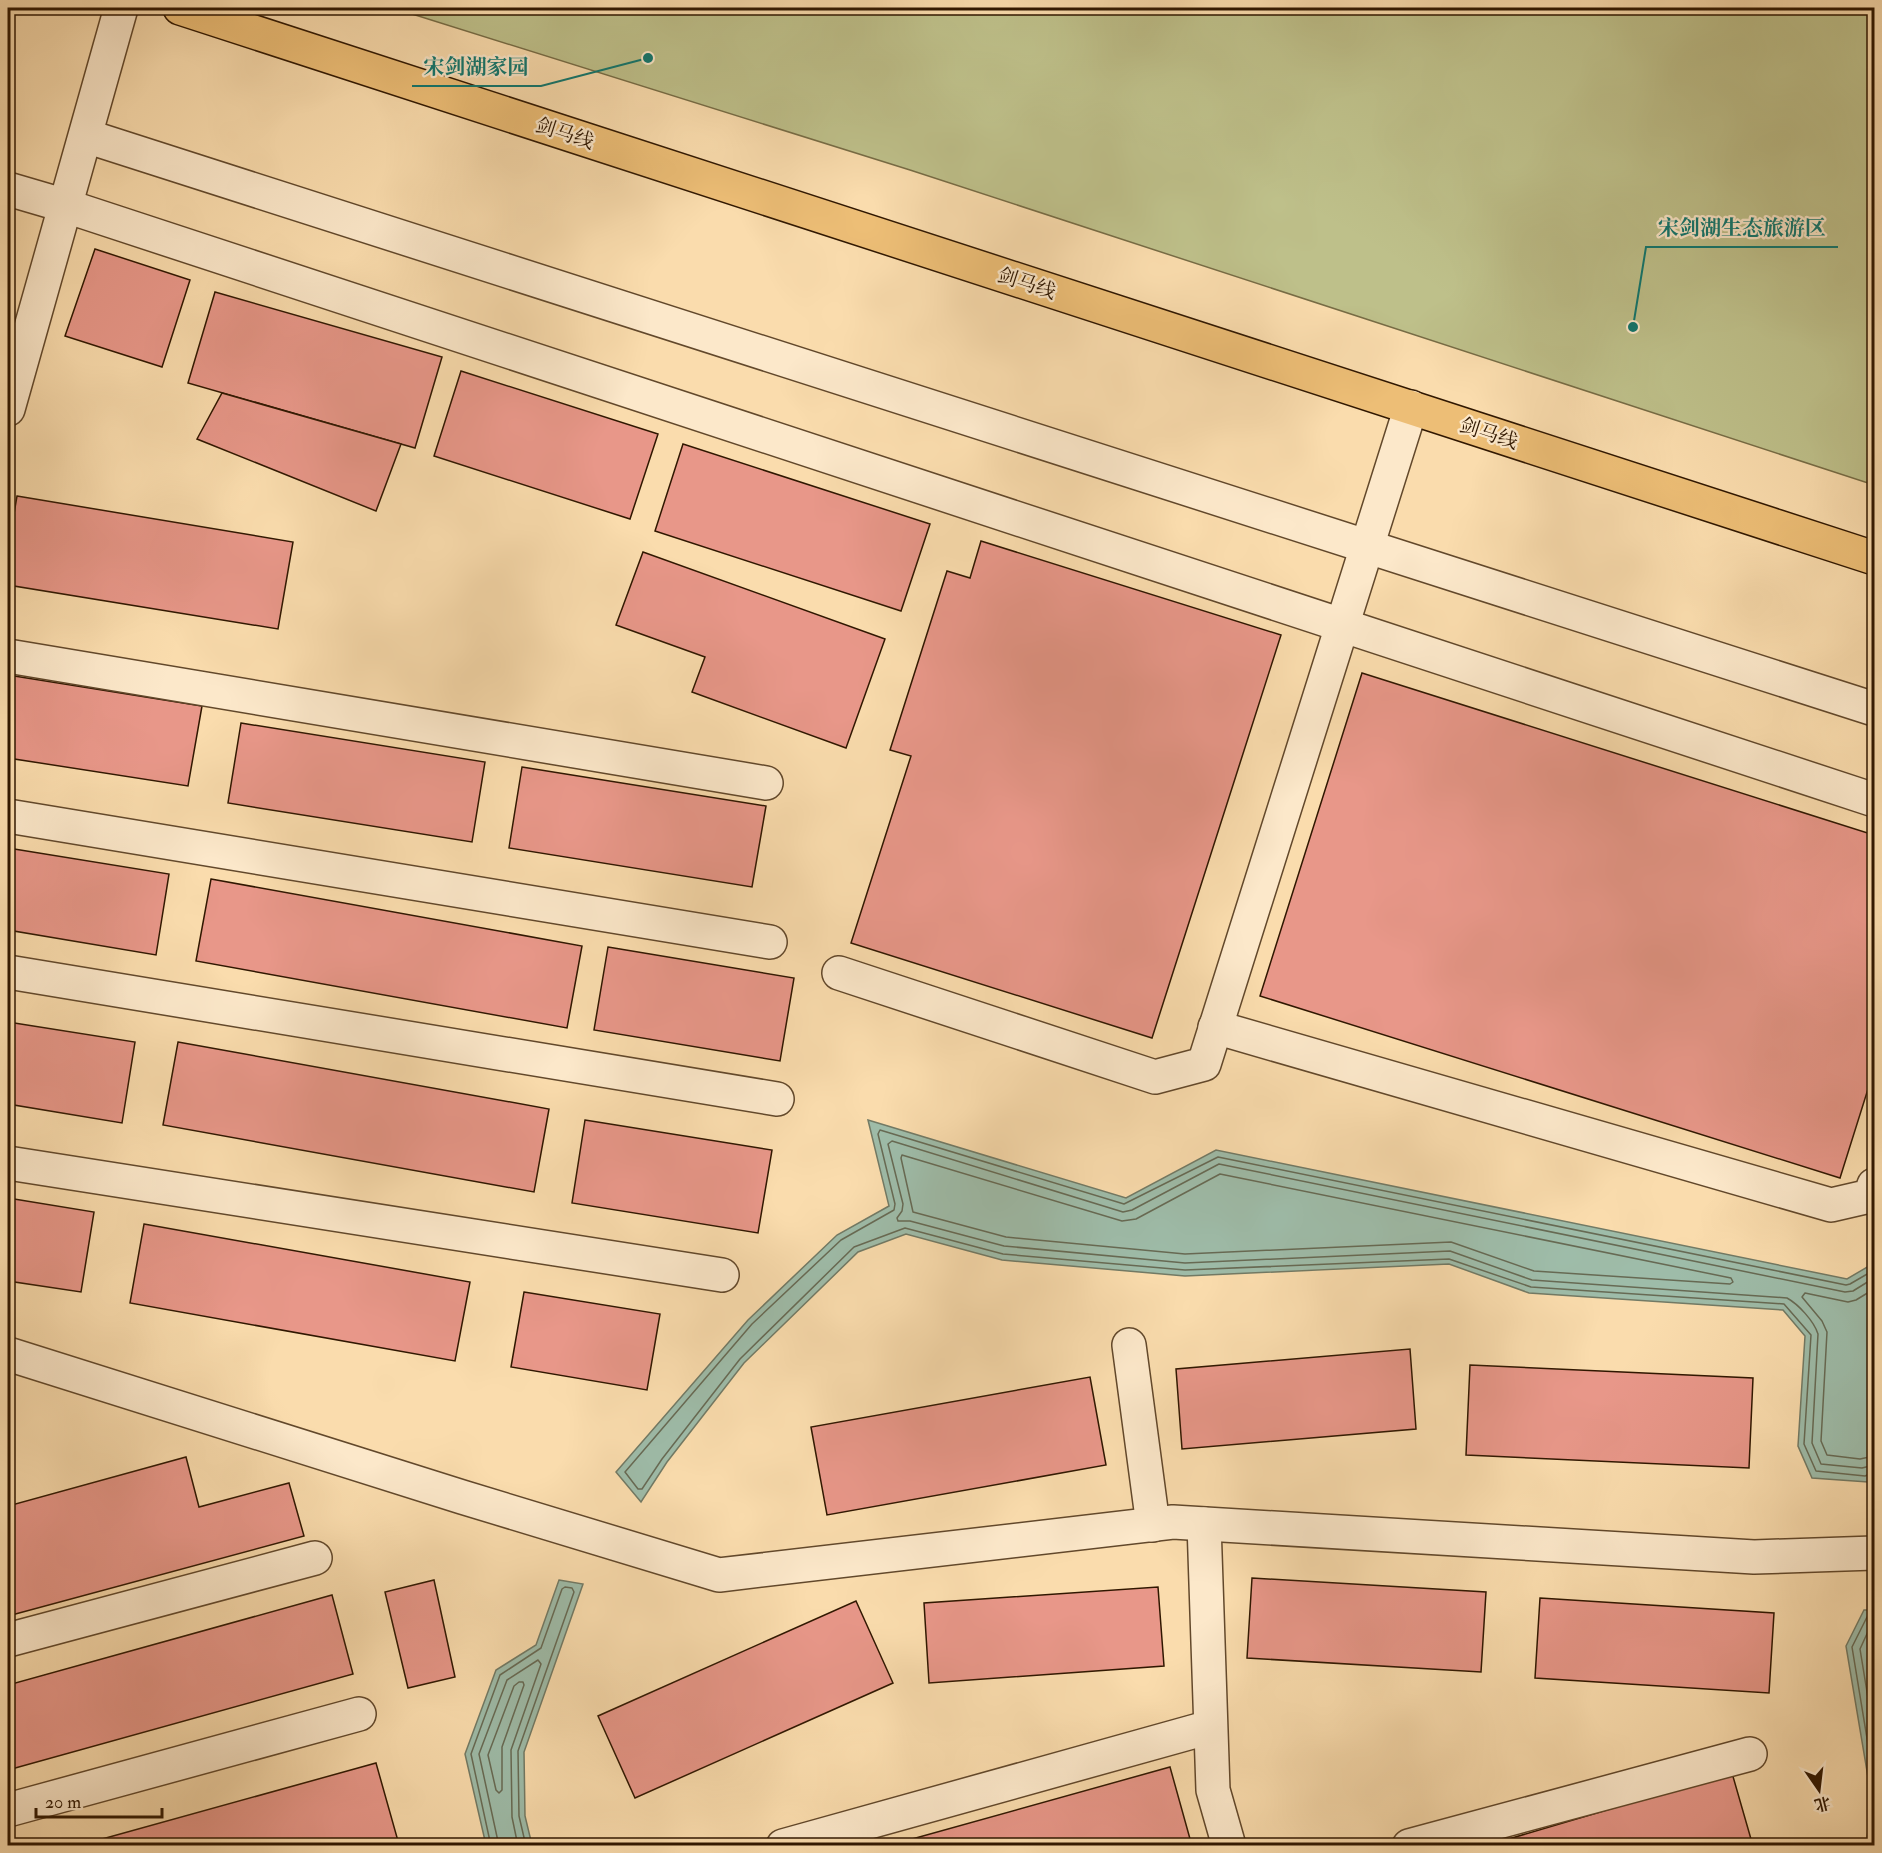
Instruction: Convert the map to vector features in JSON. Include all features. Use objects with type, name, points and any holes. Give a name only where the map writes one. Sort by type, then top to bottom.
[{"type":"main road","name":"剑马线","points":[[180,8],[1875,558]]},
{"type":"lane","points":[[8,409],[16,348],[66,206],[121,8]]},
{"type":"lane","points":[[86,136],[1875,709]]},
{"type":"lane","points":[[8,189],[66,206],[1875,800]]},
{"type":"lane","points":[[839,973],[1155,1077],[1204,1064],[1411,407]]},
{"type":"lane","points":[[8,656],[765,783]]},
{"type":"lane","points":[[8,816],[770,942]]},
{"type":"lane","points":[[8,972],[777,1099]]},
{"type":"lane","points":[[1215,1027],[1831,1204],[1870,1196],[1875,1185]]},
{"type":"lane","points":[[8,1163],[722,1275]]},
{"type":"lane","points":[[1129,1345],[1153,1525]]},
{"type":"lane","points":[[8,1354],[719,1575],[1173,1522],[1754,1557],[1875,1553]]},
{"type":"lane","points":[[1204,1524],[1213,1790],[1229,1845]]},
{"type":"lane","points":[[8,1640],[315,1558]]},
{"type":"lane","points":[[8,1810],[359,1714]]},
{"type":"lane","points":[[783,1845],[1210,1726]]},
{"type":"lane","points":[[1409,1845],[1750,1754]]},
{"type":"green space","points":[[393,8],[1874,8],[1874,485],[910,170]]},
{"type":"water","points":[[868,1120],[1126,1198],[1216,1150],[1847,1279],[1874,1263],[1874,1476],[1868,1482],[1812,1478],[1798,1446],[1805,1336],[1783,1310],[1529,1293],[1449,1264],[1185,1276],[1002,1260],[906,1234],[858,1252],[744,1363],[667,1462],[641,1502],[616,1472],[748,1320],[837,1235],[889,1206]]},
{"type":"water","points":[[559,1580],[583,1584],[524,1752],[525,1816],[532,1845],[486,1845],[465,1754],[496,1670],[536,1645]]},
{"type":"water","points":[[1864,1610],[1874,1610],[1874,1846],[1866,1845],[1872,1801],[1846,1646]]},
{"type":"building","points":[[95,249],[190,280],[162,367],[65,336]]},
{"type":"building","points":[[215,292],[442,357],[415,448],[188,383]]},
{"type":"building","points":[[461,371],[658,434],[630,519],[434,456]]},
{"type":"building","points":[[222,393],[401,444],[376,511],[197,439]]},
{"type":"building","points":[[683,444],[930,524],[901,611],[655,531]]},
{"type":"building","points":[[17,496],[293,542],[278,629],[8,585],[8,549]]},
{"type":"building","points":[[981,541],[1281,635],[1152,1038],[851,943],[911,756],[890,750],[947,571],[970,578]]},
{"type":"building","points":[[643,552],[885,639],[846,748],[692,692],[705,657],[616,625]]},
{"type":"building","points":[[1362,673],[1874,835],[1874,1070],[1840,1178],[1260,996]]},
{"type":"building","points":[[8,675],[202,706],[188,786],[8,758]]},
{"type":"building","points":[[241,723],[485,762],[472,842],[228,803]]},
{"type":"building","points":[[522,767],[766,806],[752,887],[509,848]]},
{"type":"building","points":[[8,848],[169,874],[156,955],[8,930]]},
{"type":"building","points":[[211,879],[582,946],[567,1028],[196,961]]},
{"type":"building","points":[[608,947],[794,978],[780,1061],[594,1030]]},
{"type":"building","points":[[8,1022],[135,1042],[122,1123],[8,1104]]},
{"type":"building","points":[[178,1042],[549,1109],[534,1192],[163,1125]]},
{"type":"building","points":[[585,1120],[772,1150],[758,1233],[572,1203]]},
{"type":"building","points":[[8,1198],[94,1212],[81,1292],[8,1281]]},
{"type":"building","points":[[144,1224],[470,1282],[455,1361],[130,1303]]},
{"type":"building","points":[[524,1292],[660,1314],[647,1390],[511,1367]]},
{"type":"building","points":[[1410,1349],[1416,1429],[1182,1449],[1176,1369]]},
{"type":"building","points":[[1470,1365],[1753,1378],[1749,1468],[1466,1455]]},
{"type":"building","points":[[1090,1377],[1106,1465],[827,1515],[811,1427]]},
{"type":"building","points":[[186,1457],[199,1507],[289,1483],[304,1536],[8,1616],[8,1506]]},
{"type":"building","points":[[1252,1578],[1486,1592],[1481,1672],[1247,1658]]},
{"type":"building","points":[[434,1580],[455,1677],[408,1688],[385,1592]]},
{"type":"building","points":[[1158,1587],[1164,1666],[929,1683],[924,1603]]},
{"type":"building","points":[[332,1595],[353,1674],[8,1770],[8,1685]]},
{"type":"building","points":[[1540,1598],[1774,1613],[1769,1693],[1535,1678]]},
{"type":"building","points":[[856,1601],[893,1683],[635,1798],[598,1716]]},
{"type":"building","points":[[376,1763],[398,1841],[382,1846],[77,1846]]},
{"type":"building","points":[[1170,1767],[1192,1846],[887,1846]]},
{"type":"building","points":[[1732,1773],[1753,1846],[1485,1846]]},
{"type":"place","name":"宋剑湖家园","points":[[648,58]]},
{"type":"place","name":"宋剑湖生态旅游区","points":[[1633,327]]}]
